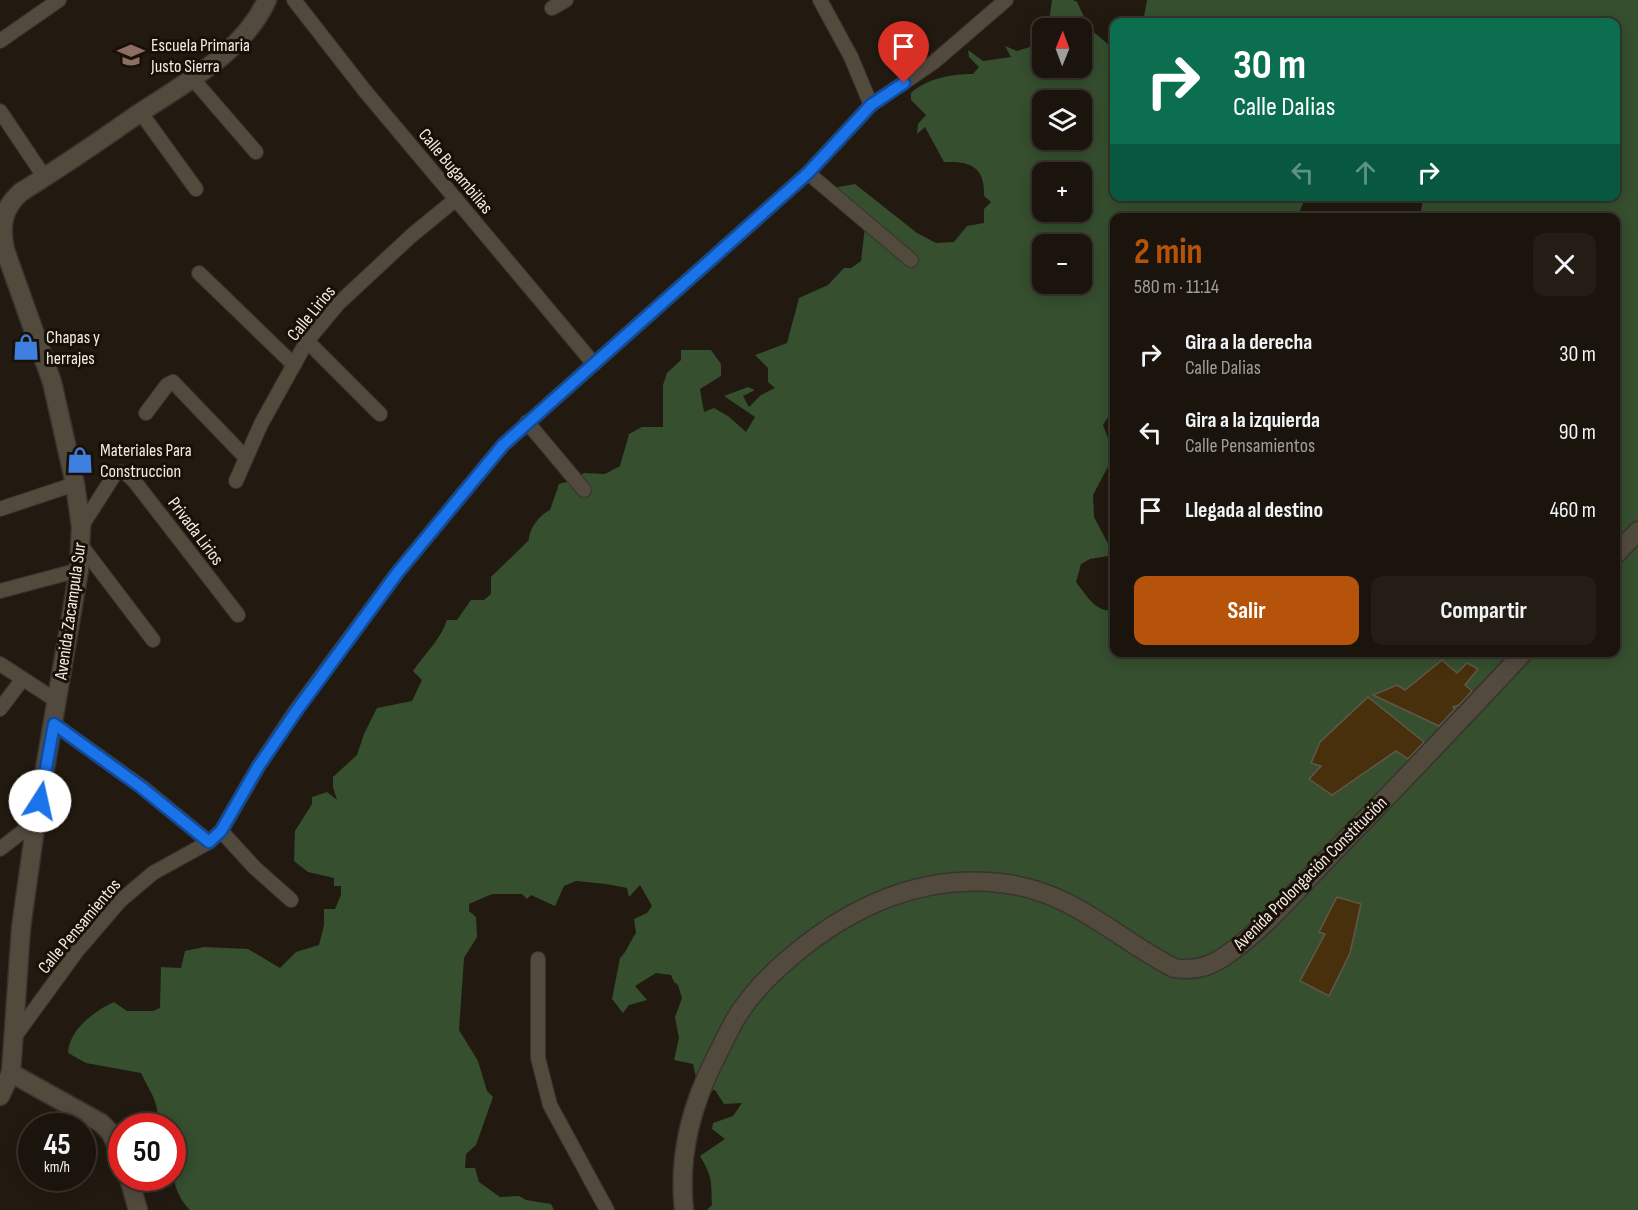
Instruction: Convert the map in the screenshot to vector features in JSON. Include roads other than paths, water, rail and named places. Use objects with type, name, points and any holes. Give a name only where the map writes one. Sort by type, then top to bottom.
[{"type":"main road","name":"Avenida Zacampula Sur","points":[[5,1071],[12,1041],[21,928],[36,821],[79,570],[80,536],[75,484],[52,382],[0,234],[2,212],[21,192],[192,78],[242,39],[252,28],[267,0]]},
{"type":"main road","points":[[1620,550],[1638,531]]},
{"type":"main road","name":"Avenida Prolongación Constitución","points":[[684,1210],[686,1151],[691,1113],[726,1035],[742,1009],[772,973],[831,926],[858,910],[901,892],[944,883],[1002,883],[1041,890],[1074,905],[1174,968],[1192,969],[1213,964],[1251,935],[1283,904],[1418,766],[1519,657]]},
{"type":"main road","points":[[0,1096],[5,1071],[94,1119],[108,1130]]},
{"type":"main road","points":[[133,1191],[138,1210]]},
{"type":"street","points":[[0,41],[59,0]]},
{"type":"street","name":"Calle Bugambilias","points":[[294,0],[365,91],[594,364]]},
{"type":"street","points":[[552,8],[566,0]]},
{"type":"street","points":[[820,0],[851,57],[871,105]]},
{"type":"street","name":"Calle Pensamientos","points":[[12,1041],[77,951],[120,901],[153,873],[209,842],[221,831],[258,767],[297,710],[398,572],[503,445],[808,173],[871,105],[934,62],[1006,0]]},
{"type":"street","points":[[192,78],[256,152]]},
{"type":"street","points":[[0,111],[45,177]]},
{"type":"street","points":[[141,113],[196,189]]},
{"type":"street","points":[[808,173],[911,260]]},
{"type":"street","name":"Calle Lirios","points":[[236,481],[245,457],[307,341],[338,304],[411,236],[456,199]]},
{"type":"street","points":[[199,273],[294,365]]},
{"type":"street","points":[[307,341],[380,414]]},
{"type":"street","points":[[146,413],[166,385],[173,382],[245,457]]},
{"type":"street","points":[[527,422],[584,490]]},
{"type":"street","name":"Privada Lirios","points":[[80,536],[115,474],[126,473],[238,615]]},
{"type":"street","points":[[0,509],[75,484]]},
{"type":"street","points":[[80,536],[153,640]]},
{"type":"street","points":[[0,591],[79,570]]},
{"type":"street","points":[[0,664],[57,701]]},
{"type":"street","points":[[0,709],[22,680]]},
{"type":"street","points":[[54,724],[141,787],[209,842]]},
{"type":"street","points":[[0,849],[36,821]]},
{"type":"street","points":[[221,831],[255,868],[291,900]]},
{"type":"street","points":[[538,959],[538,1058],[550,1105],[607,1210]]},
{"type":"place","name":"Escuela Primaria Justo Sierra","points":[[131,55]]},
{"type":"place","name":"Chapas y herrajes","points":[[26,347]]},
{"type":"place","name":"Materiales Para Construccion","points":[[80,460]]}]
